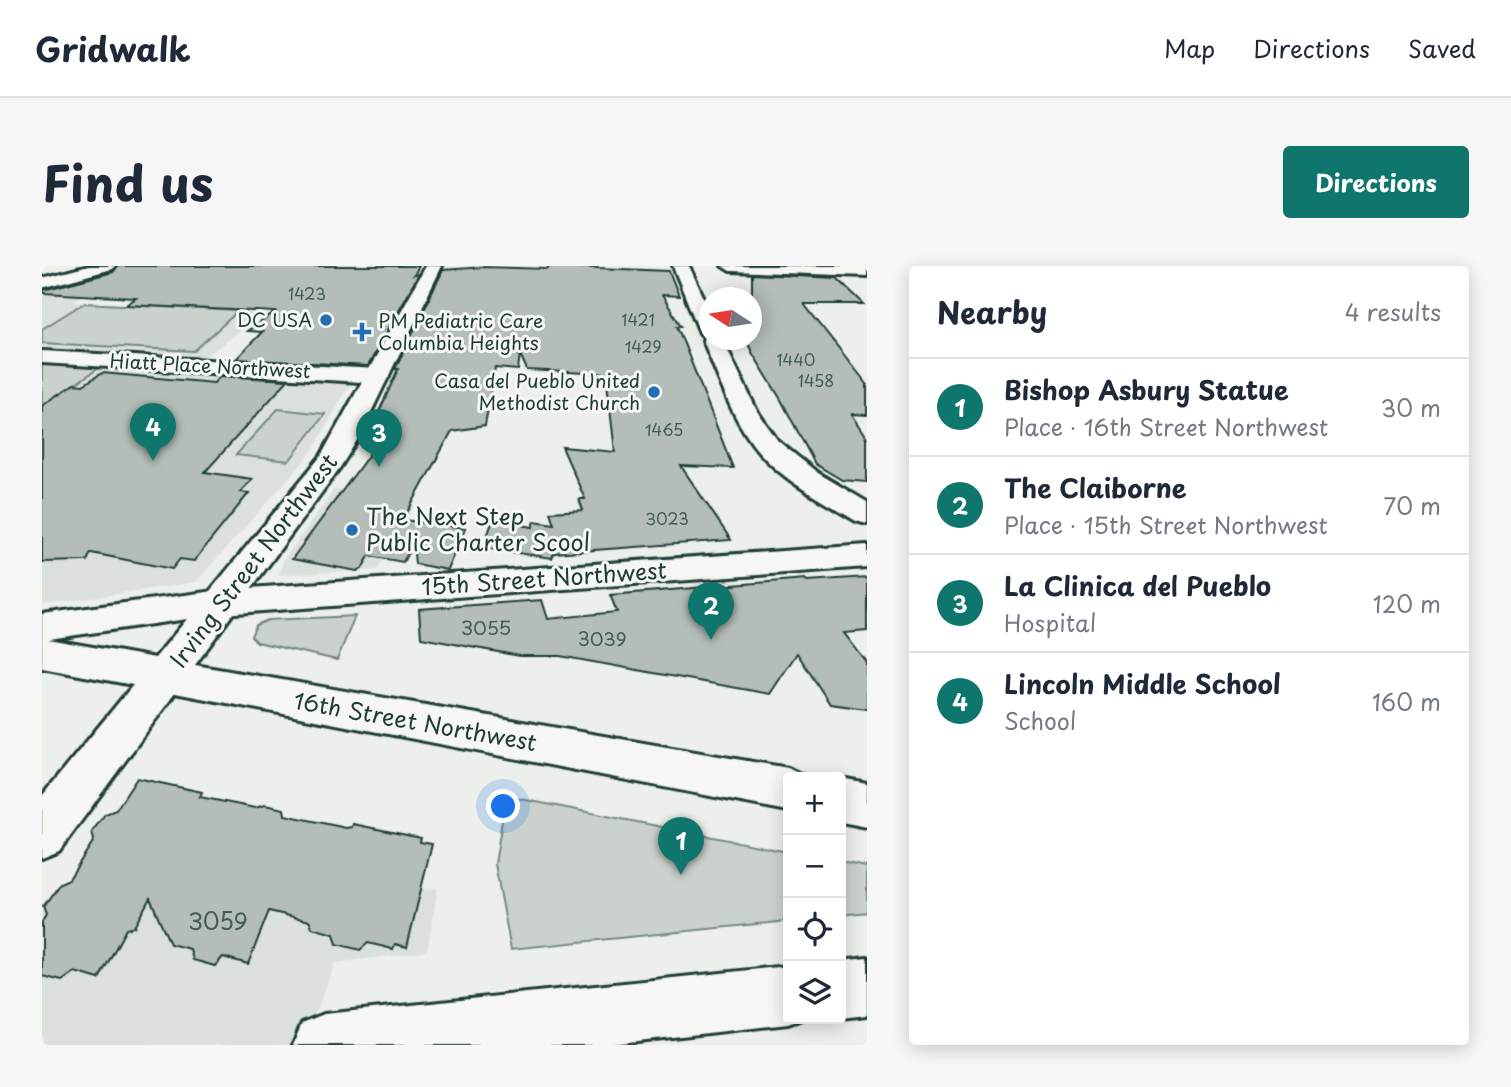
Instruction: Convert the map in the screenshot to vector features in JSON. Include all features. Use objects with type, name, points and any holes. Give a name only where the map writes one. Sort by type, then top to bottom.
[{"type":"main road","points":[[42,283],[107,266]]},
{"type":"main road","name":"Irving Street Northwest","points":[[42,834],[332,460],[434,266]]},
{"type":"main road","points":[[681,266],[699,309]]},
{"type":"main road","points":[[730,266],[867,271]]},
{"type":"main road","points":[[857,266],[867,271]]},
{"type":"main road","points":[[718,350],[761,437],[789,464],[867,515]]},
{"type":"main road","name":"Hiatt Place Northwest","points":[[42,356],[378,376]]},
{"type":"main road","name":"15th Street Northwest","points":[[42,626],[222,602],[867,556]]},
{"type":"main road","name":"16th Street Northwest","points":[[42,653],[783,789]]},
{"type":"main road","points":[[846,801],[867,804]]},
{"type":"main road","points":[[846,988],[867,986]]},
{"type":"main road","points":[[324,1045],[565,1032],[783,996]]},
{"type":"shaded area","points":[[77,278],[95,285],[75,301],[265,312],[203,358],[42,350],[42,287]]},
{"type":"shaded area","points":[[84,303],[238,311],[194,351],[42,343],[42,329]]},
{"type":"shaded area","points":[[42,361],[105,364],[42,406]]},
{"type":"shaded area","points":[[99,368],[351,382],[312,452],[196,582],[42,605],[42,406]]},
{"type":"shaded area","points":[[278,409],[325,414],[289,461],[236,455]]},
{"type":"shaded area","name":"The Next Step Public Charter Scool","points":[[335,489],[416,502],[377,570],[279,575],[284,559]]},
{"type":"shaded area","points":[[355,616],[337,660],[257,642],[251,636],[256,625],[268,620]]},
{"type":"shaded area","points":[[506,796],[783,851],[783,922],[511,949],[495,864]]},
{"type":"shaded area","points":[[846,863],[867,867],[867,912],[846,914]]},
{"type":"shaded area","points":[[438,888],[427,951],[335,963],[303,1045],[42,1045],[42,904]]},
{"type":"building","name":"DC USA","points":[[118,266],[419,266],[414,275],[419,274],[368,366],[236,359],[262,332],[247,331],[276,312],[126,305],[136,298],[44,293],[43,290],[113,272]]},
{"type":"building","points":[[548,266],[669,271],[679,296],[662,295],[681,326],[677,326],[733,468],[681,466],[731,540],[554,553],[552,558],[483,548],[493,520],[533,527],[535,521],[554,524],[550,512],[583,510],[579,499],[585,499],[562,447],[615,452],[606,374],[527,370],[520,354],[518,370],[495,368],[485,426],[452,431],[403,520],[466,528],[448,570],[415,564],[413,544],[403,562],[369,556],[362,569],[357,571],[292,559],[376,445],[367,445],[370,439],[367,439],[398,369],[395,369],[443,270],[484,267],[548,269]]},
{"type":"building","points":[[752,274],[837,278],[864,304],[804,304],[867,384],[867,415],[852,414],[867,437],[867,482],[842,480],[815,464],[751,350],[762,350],[762,287],[752,287]]},
{"type":"building","points":[[102,373],[214,383],[220,376],[288,380],[205,472],[252,479],[240,492],[249,493],[194,561],[180,559],[172,569],[91,553],[87,561],[42,562],[42,406],[74,384],[83,385]]},
{"type":"building","points":[[867,577],[867,631],[844,633],[867,663],[867,709],[830,704],[797,653],[770,694],[560,656],[520,656],[421,638],[419,609],[542,600],[548,619],[617,612],[610,595],[805,579]]},
{"type":"building","points":[[137,778],[202,792],[200,797],[255,808],[265,805],[284,809],[285,815],[346,828],[352,827],[353,824],[421,838],[420,842],[432,844],[407,947],[395,944],[393,949],[368,943],[360,950],[337,944],[334,934],[312,928],[310,921],[269,911],[248,964],[223,957],[215,966],[193,960],[190,949],[170,944],[150,898],[134,927],[126,929],[99,979],[75,972],[62,981],[42,976],[42,922],[46,915],[43,907],[60,883],[69,879],[94,840],[92,832],[105,814],[116,810]]},
{"type":"place","name":"DC USA","points":[[326,320]]},
{"type":"place","name":"PM Pediatric Care Columbia Heights","points":[[362,332]]},
{"type":"place","name":"Casa del Pueblo United Methodist Church","points":[[654,392]]},
{"type":"place","name":"Lincoln Middle School","points":[[153,461]]},
{"type":"place","name":"La Clinica del Pueblo","points":[[379,467]]},
{"type":"place","name":"The Next Step Public Charter Scool","points":[[352,530]]},
{"type":"place","name":"The Claiborne","points":[[711,640]]},
{"type":"place","name":"Bishop Asbury Statue","points":[[681,875]]}]
